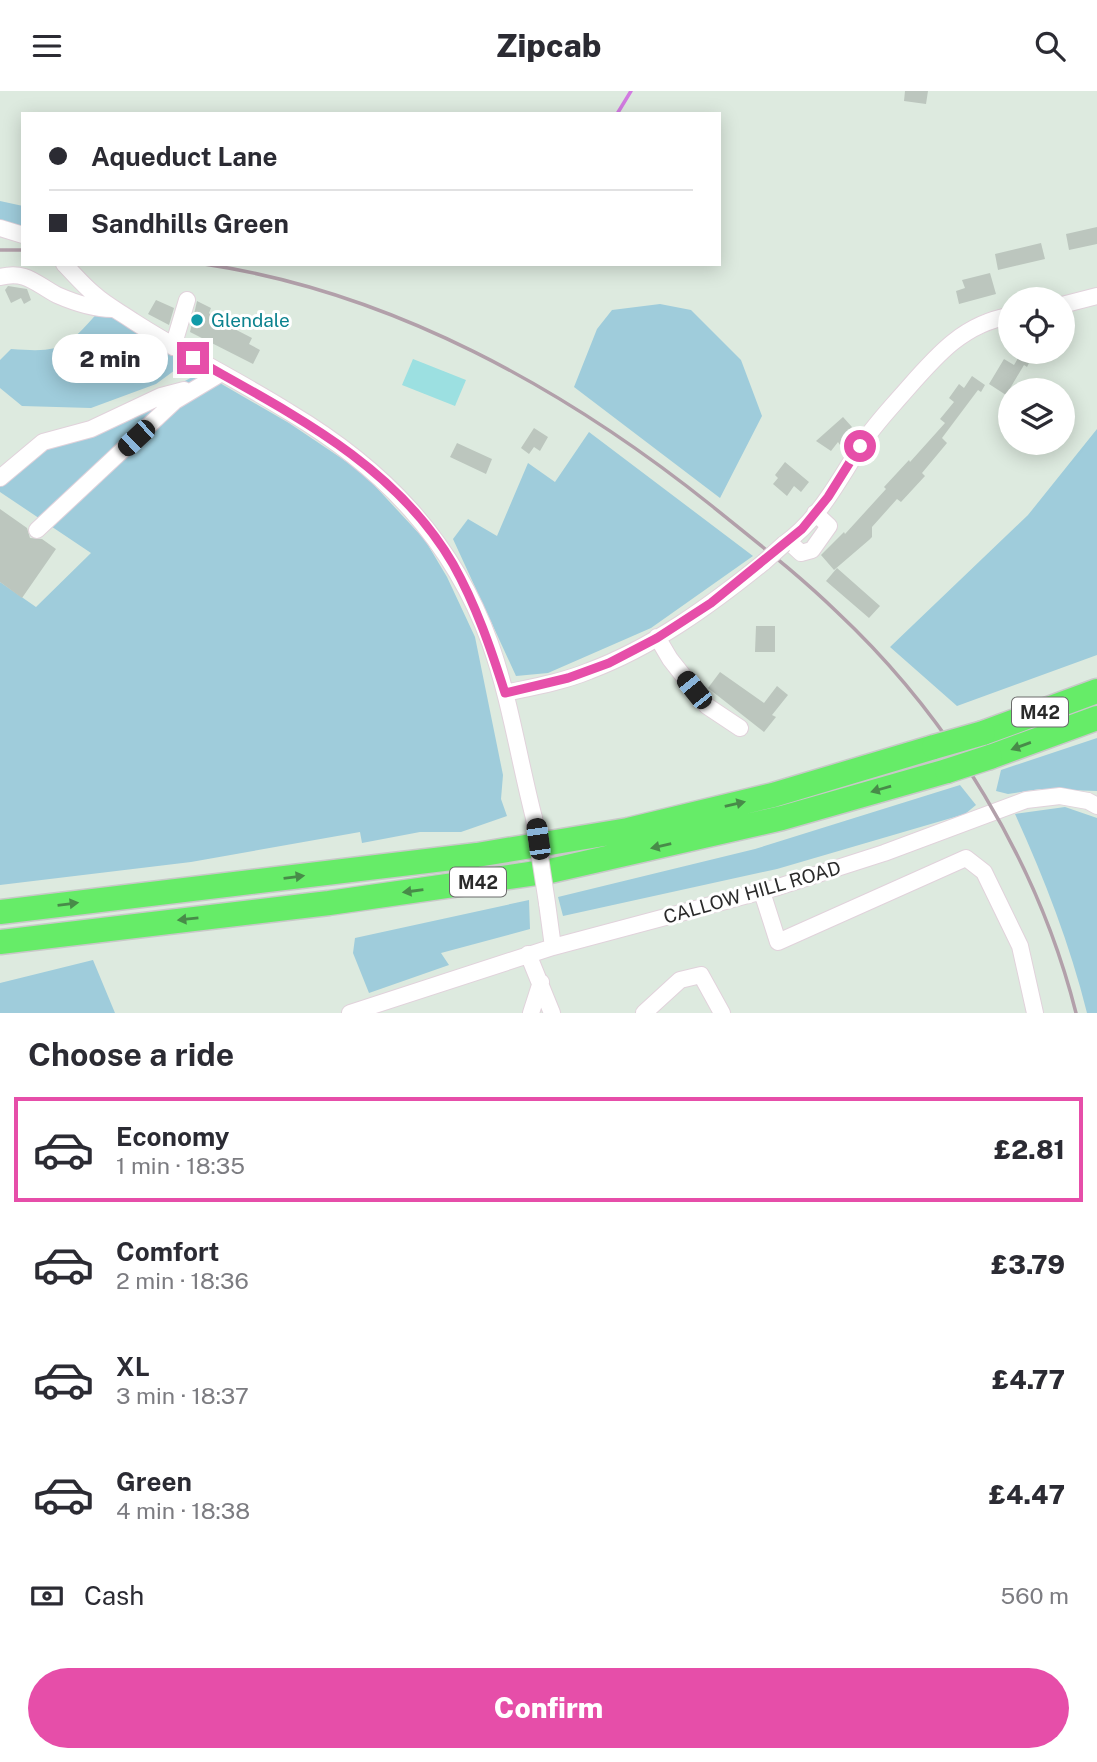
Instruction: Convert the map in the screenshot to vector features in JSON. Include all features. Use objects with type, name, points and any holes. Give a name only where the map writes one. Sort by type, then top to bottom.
[{"type":"highway","name":"M42","points":[[0,912],[477,855],[614,832],[773,795],[983,733],[1097,691]]},
{"type":"highway","name":"M42","points":[[0,942],[329,903],[550,871],[782,817],[947,771],[1097,718]]},
{"type":"street","points":[[0,228],[21,234]]},
{"type":"street","points":[[66,266],[94,295],[115,309],[173,347],[290,412],[365,463],[424,521],[453,564],[473,605],[489,642],[505,693],[534,817],[553,947]]},
{"type":"street","points":[[0,277],[20,274],[66,298],[101,309],[115,309]]},
{"type":"street","points":[[1075,302],[1097,296]]},
{"type":"street","points":[[173,347],[187,300]]},
{"type":"street","points":[[505,693],[589,671],[657,638],[711,603],[802,529],[870,432],[946,346],[979,324],[998,319]]},
{"type":"street","points":[[37,530],[175,401],[220,374]]},
{"type":"street","points":[[0,478],[43,442],[92,429],[162,396],[200,386]]},
{"type":"street","points":[[657,638],[707,706],[740,728]]},
{"type":"street","name":"CALLOW HILL ROAD","points":[[350,1013],[528,954],[762,892],[884,853],[1026,800],[1060,796],[1088,801],[1097,806]]},
{"type":"street","points":[[762,892],[778,942],[966,858],[984,871],[1020,946],[1035,1013]]},
{"type":"street","points":[[528,954],[552,1013]]},
{"type":"street","points":[[644,1013],[680,981],[701,975],[722,1013]]},
{"type":"street","points":[[531,1013],[541,982]]},
{"type":"shaded area","points":[[0,201],[21,206],[21,230],[0,223]]},
{"type":"shaded area","points":[[660,304],[691,310],[741,360],[762,416],[720,498],[574,387],[597,329],[612,310]]},
{"type":"shaded area","points":[[101,309],[186,362],[156,384],[91,408],[22,406],[0,388],[0,360],[11,349],[42,350],[63,345],[80,332]]},
{"type":"shaded area","points":[[413,359],[466,380],[455,406],[402,385]]},
{"type":"shaded area","points":[[201,372],[289,423],[362,472],[425,540],[447,577],[475,637],[503,775],[501,799],[507,816],[461,832],[420,832],[362,843],[360,832],[191,862],[0,885],[0,582],[36,607],[91,553],[0,492],[0,468],[110,423]]},
{"type":"shaded area","points":[[1097,429],[1097,655],[957,706],[890,647],[1028,515]]},
{"type":"shaded area","points":[[589,432],[753,556],[651,628],[548,673],[516,676],[453,539],[468,519],[497,536],[528,463],[555,482]]},
{"type":"shaded area","points":[[1097,738],[1097,791],[1040,789],[1008,794],[996,791],[1001,770]]},
{"type":"shaded area","points":[[960,785],[976,805],[965,814],[777,869],[563,916],[558,897],[755,849]]},
{"type":"shaded area","points":[[1065,807],[1097,818],[1097,1013],[1087,1013],[1056,912],[1015,814]]},
{"type":"shaded area","points":[[529,900],[530,929],[441,953],[449,965],[369,993],[353,953],[355,938]]},
{"type":"shaded area","points":[[93,960],[115,1013],[0,1013],[0,983]]},
{"type":"building","points":[[905,91],[928,91],[926,104],[904,101]]},
{"type":"building","points":[[1097,227],[1097,244],[1069,250],[1066,234]]},
{"type":"building","points":[[1041,243],[1045,259],[998,270],[995,254]]},
{"type":"building","points":[[990,273],[996,294],[959,304],[956,291],[965,288],[962,280]]},
{"type":"building","points":[[8,286],[27,289],[31,300],[24,304],[21,298],[11,303],[5,290]]},
{"type":"building","points":[[156,300],[174,308],[169,325],[148,314]]},
{"type":"building","points":[[197,301],[211,308],[209,313],[215,319],[252,338],[249,344],[260,350],[253,364],[190,332]]},
{"type":"building","points":[[1001,364],[1028,364],[1027,367],[1024,365],[1016,378],[998,378],[998,390],[989,384]]},
{"type":"building","points":[[972,376],[985,385],[981,392],[978,390],[942,438],[947,443],[922,473],[925,476],[901,502],[897,499],[872,527],[872,537],[834,570],[821,555],[844,532],[845,534],[886,489],[884,487],[945,423],[940,419],[954,402],[949,398],[959,384],[964,388]]},
{"type":"building","points":[[843,417],[852,427],[844,435],[847,439],[840,445],[838,442],[831,451],[816,441]]},
{"type":"building","points":[[534,428],[548,437],[540,451],[534,447],[529,454],[521,448]]},
{"type":"building","points":[[457,443],[492,459],[486,474],[450,457]]},
{"type":"building","points":[[785,462],[809,482],[801,492],[794,486],[787,496],[773,484],[778,478],[775,475]]},
{"type":"building","points":[[0,509],[27,528],[30,538],[42,539],[56,549],[22,598],[0,582]]},
{"type":"building","points":[[837,568],[880,606],[869,618],[826,581]]},
{"type":"building","points":[[756,626],[775,626],[775,652],[755,652]]},
{"type":"building","points":[[720,672],[764,703],[777,686],[788,695],[772,715],[776,717],[764,732],[708,688]]},
{"type":"waterway","points":[[618,112],[631,91]]},
{"type":"railway","points":[[0,250],[21,250]]},
{"type":"railway","points":[[214,266],[274,278],[342,297],[409,322],[537,385],[656,463],[792,571],[878,653],[917,698],[985,796],[1039,902],[1076,1013]]},
{"type":"place","name":"Glendale","points":[[197,320]]},
{"type":"route","points":[[193,358],[290,412],[365,463],[424,521],[453,564],[473,605],[489,642],[505,693],[568,678],[609,663],[657,638],[711,603],[802,529],[828,497],[860,446]]}]
